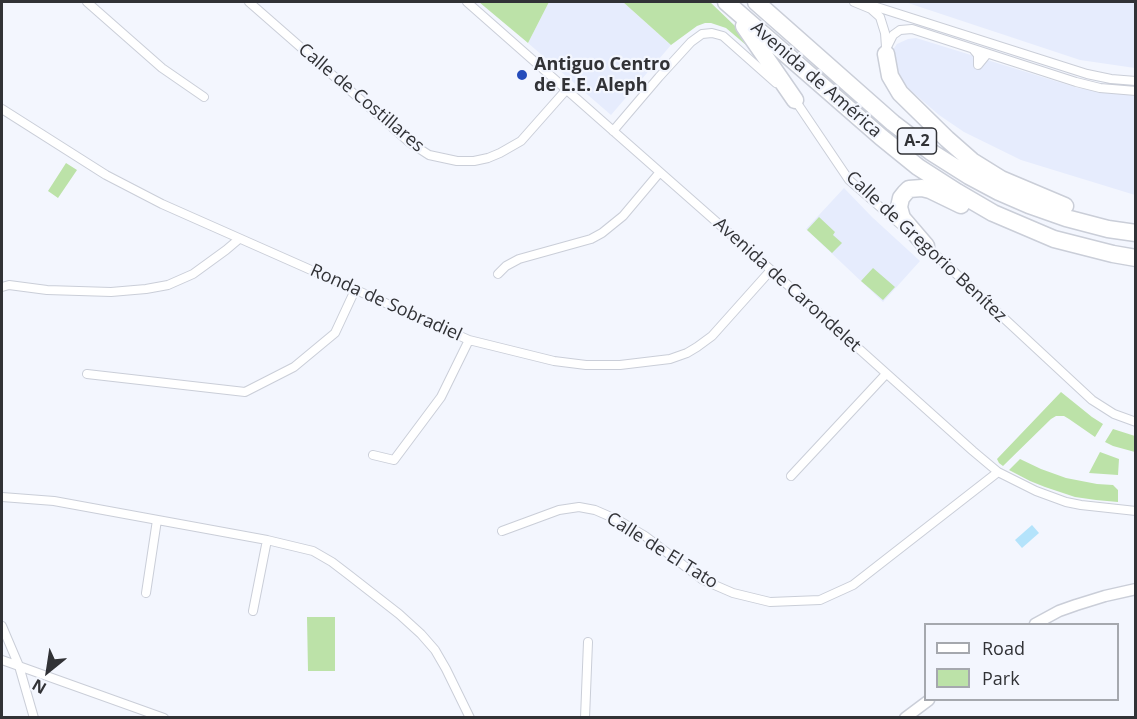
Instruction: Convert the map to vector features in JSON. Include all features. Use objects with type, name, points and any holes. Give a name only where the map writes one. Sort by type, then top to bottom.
[{"type":"highway","points":[[726,2],[795,100]]},
{"type":"highway","name":"Avenida de América","points":[[726,2],[881,137],[918,167],[957,192],[993,213],[1054,239],[1136,258]]},
{"type":"highway","name":"Avenida de América","points":[[756,2],[893,123],[931,152],[999,192],[1029,205],[1108,229],[1136,233]]},
{"type":"highway","points":[[886,54],[890,76],[900,93],[947,140],[972,161],[1000,179],[1069,208],[1108,229]]},
{"type":"highway","points":[[926,246],[900,213],[901,198],[909,189],[930,190],[1011,229],[1054,239]]},
{"type":"street","points":[[87,2],[162,68],[204,97]]},
{"type":"street","name":"Calle de Costillares","points":[[249,2],[409,142],[429,155],[457,162],[474,161],[500,153],[521,141],[567,89]]},
{"type":"street","name":"Avenida de Carondelet","points":[[467,2],[998,472],[1036,491],[1066,502],[1136,511]]},
{"type":"street","points":[[854,2],[871,9],[880,17],[885,33],[886,54]]},
{"type":"street","points":[[861,2],[1087,74],[1136,81]]},
{"type":"street","points":[[886,54],[887,47],[896,32],[907,29],[918,30],[1073,82],[1124,91],[1136,89]]},
{"type":"street","name":"Calle de Gregorio Benítez","points":[[613,131],[691,42],[707,33],[723,36],[795,100],[849,180],[858,189],[926,246],[1092,400],[1114,414],[1136,422]]},
{"type":"street","points":[[964,35],[968,41],[1011,56],[1021,65]]},
{"type":"street","points":[[973,49],[978,55],[978,65],[987,54]]},
{"type":"street","points":[[1027,56],[1040,65],[1068,75],[1073,82]]},
{"type":"street","points":[[1073,82],[1084,78],[1106,83],[1120,80]]},
{"type":"street","name":"Ronda de Sobradiel","points":[[2,108],[106,175],[162,204],[469,340],[554,361],[586,365],[620,365],[670,359],[697,347],[712,336],[771,270]]},
{"type":"street","points":[[498,274],[506,266],[519,259],[591,239],[602,233],[623,216],[660,172]]},
{"type":"street","points":[[2,278],[5,286],[46,290],[111,292],[146,289],[168,285],[193,274],[239,239]]},
{"type":"street","points":[[87,374],[245,392],[294,367],[335,333],[355,290]]},
{"type":"street","points":[[373,455],[394,460],[441,396],[469,340]]},
{"type":"street","points":[[791,476],[886,374]]},
{"type":"street","name":"Calle de El Tato","points":[[502,531],[560,510],[579,507],[595,510],[645,536],[703,580],[733,593],[770,602],[820,600],[853,585],[998,472]]},
{"type":"street","points":[[2,497],[54,501],[267,540],[313,551],[332,562],[421,634],[435,650],[470,717]]},
{"type":"street","points":[[146,593],[157,520]]},
{"type":"street","points":[[253,611],[267,540]]},
{"type":"street","points":[[1037,623],[1059,611],[1135,588]]},
{"type":"street","points":[[2,626],[19,666],[34,717]]},
{"type":"street","points":[[585,717],[588,642]]},
{"type":"street","points":[[2,660],[164,717]]},
{"type":"street","points":[[905,717],[926,701]]},
{"type":"shaded area","points":[[549,2],[623,2],[671,45],[611,115],[528,43]]},
{"type":"shaded area","points":[[905,2],[1135,2],[1135,68],[1080,60]]},
{"type":"shaded area","points":[[916,38],[1078,88],[1135,96],[1135,195],[1021,160],[964,132],[939,115],[909,89],[897,73],[892,51],[897,44]]},
{"type":"shaded area","points":[[844,188],[920,261],[883,302],[806,229]]},
{"type":"green space","points":[[479,2],[549,2],[528,43]]},
{"type":"green space","points":[[623,2],[710,2],[735,26],[759,56],[726,28],[711,23],[697,26],[671,45]]},
{"type":"green space","points":[[66,163],[77,170],[58,198],[48,191]]},
{"type":"green space","points":[[819,217],[835,232],[833,235],[842,243],[832,253],[807,230]]},
{"type":"green space","points":[[873,268],[895,287],[883,300],[861,281]]},
{"type":"green space","points":[[1061,392],[1103,424],[1095,437],[1064,416],[1056,416],[1003,466],[999,463],[997,459]]},
{"type":"green space","points":[[1113,429],[1135,436],[1135,452],[1105,442]]},
{"type":"green space","points":[[1100,452],[1119,459],[1118,475],[1089,473]]},
{"type":"green space","points":[[1020,459],[1066,478],[1113,485],[1118,490],[1118,502],[1075,497],[1030,481],[1009,470]]},
{"type":"green space","points":[[307,617],[335,617],[335,671],[308,671]]},
{"type":"water","points":[[1032,525],[1039,533],[1022,548],[1015,540]]},
{"type":"place","name":"Antiguo Centro de E.E. Aleph","points":[[522,75]]}]
